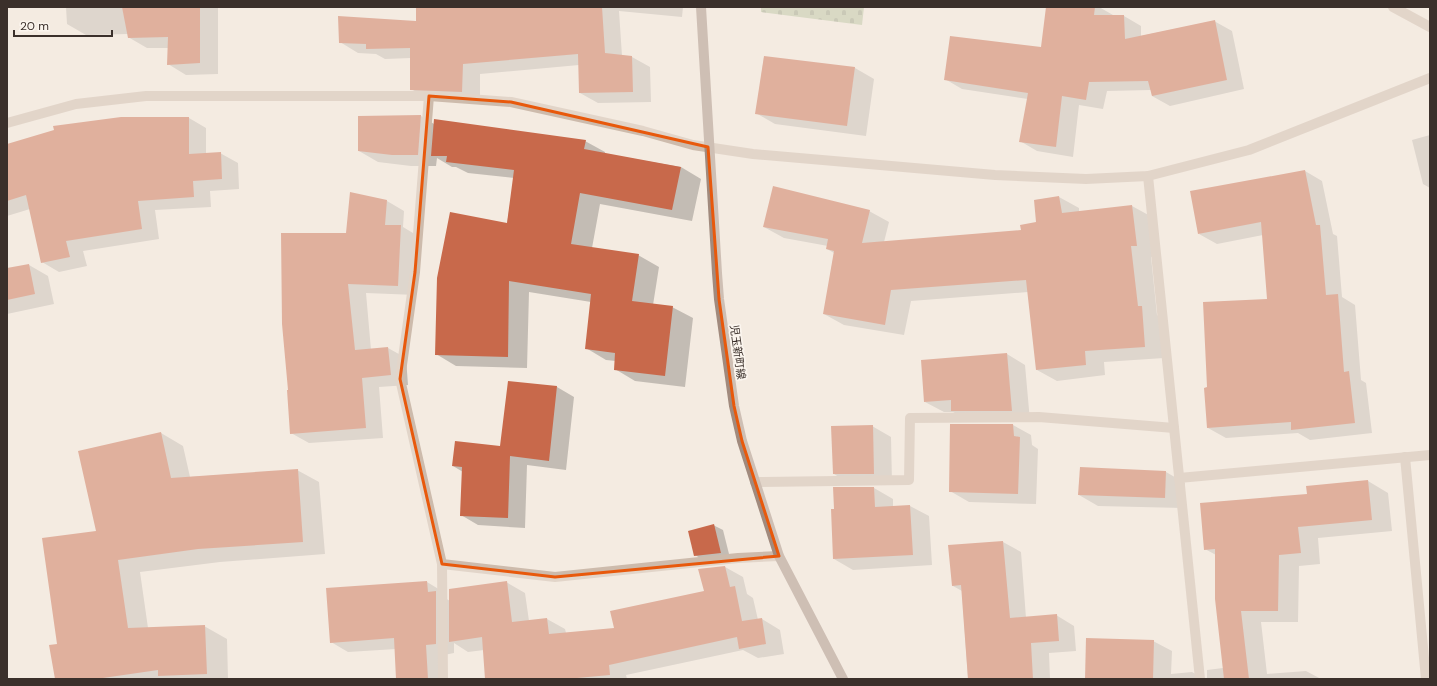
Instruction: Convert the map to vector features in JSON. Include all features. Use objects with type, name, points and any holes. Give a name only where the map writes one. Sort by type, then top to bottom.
[{"type":"main road","name":"児玉新町線","points":[[701,7],[708,147],[717,279],[724,338],[736,413],[742,441],[779,556],[844,679]]},
{"type":"street","points":[[1393,7],[1430,28]]},
{"type":"street","points":[[7,123],[76,104],[146,96],[429,96],[511,102],[643,131],[693,145],[753,154],[995,175],[1086,179],[1148,176],[1249,150],[1430,78]]},
{"type":"street","points":[[429,96],[415,272],[400,379],[442,564],[443,679]]},
{"type":"street","points":[[1148,176],[1200,679]]},
{"type":"street","points":[[755,482],[909,480],[910,418],[1039,417],[1174,428]]},
{"type":"street","points":[[1179,478],[1430,455]]},
{"type":"street","points":[[1405,458],[1426,679]]},
{"type":"street","points":[[442,564],[555,577],[738,558],[779,556]]},
{"type":"highlighted area","points":[[429,96],[511,102],[708,147],[719,299],[734,406],[742,441],[779,556],[555,577],[442,564],[400,379],[415,272]]},
{"type":"green space","points":[[761,7],[864,7],[862,25],[761,12]]},
{"type":"building","points":[[122,7],[200,7],[200,63],[167,65],[168,37],[128,38]]},
{"type":"building","points":[[416,7],[602,7],[605,53],[632,56],[633,92],[579,93],[578,54],[463,64],[462,92],[410,90],[410,48],[366,49],[366,44],[339,43],[338,16],[416,21]]},
{"type":"building","points":[[1046,7],[1095,7],[1094,15],[1124,15],[1125,39],[1215,20],[1227,80],[1152,96],[1148,81],[1089,82],[1086,100],[1062,96],[1056,147],[1019,142],[1028,93],[944,80],[950,36],[1041,47]]},
{"type":"building","points":[[764,56],[855,67],[847,126],[755,114]]},
{"type":"building","points":[[421,115],[418,155],[392,155],[358,151],[358,116]]},
{"type":"building","points":[[121,117],[189,117],[189,154],[221,152],[222,179],[193,181],[194,197],[138,201],[142,229],[66,241],[70,257],[41,263],[26,195],[7,201],[7,144],[54,130],[53,126]]},
{"type":"building","points":[[434,119],[586,140],[584,149],[681,167],[672,210],[580,193],[571,244],[639,254],[632,301],[673,306],[665,376],[614,370],[615,353],[585,349],[591,294],[509,281],[508,357],[435,355],[437,278],[450,212],[507,223],[514,170],[446,162],[447,156],[431,156]]},
{"type":"building","points":[[1305,170],[1316,225],[1320,225],[1326,295],[1338,294],[1344,372],[1349,371],[1355,423],[1291,430],[1291,422],[1207,428],[1204,388],[1207,387],[1203,302],[1267,299],[1261,222],[1198,234],[1190,191]]},
{"type":"building","points":[[773,186],[870,210],[862,243],[1021,230],[1020,225],[1036,222],[1034,200],[1059,196],[1062,213],[1132,205],[1137,246],[1131,246],[1138,306],[1142,306],[1145,347],[1085,351],[1086,365],[1036,370],[1026,280],[891,290],[885,325],[823,314],[834,251],[826,249],[828,239],[763,227]]},
{"type":"building","points":[[350,192],[387,200],[385,225],[401,225],[398,286],[348,284],[355,350],[388,347],[391,375],[362,378],[366,428],[290,434],[282,324],[281,233],[346,233]]},
{"type":"building","points":[[29,264],[35,294],[7,300],[7,268]]},
{"type":"building","points":[[1007,353],[1012,411],[951,411],[951,400],[924,402],[921,360]]},
{"type":"building","points":[[508,381],[557,386],[549,461],[510,456],[508,518],[460,516],[462,467],[452,466],[455,441],[500,446]]},
{"type":"building","points":[[950,424],[1013,424],[1014,436],[1020,437],[1018,494],[949,492]]},
{"type":"building","points":[[873,425],[874,474],[833,474],[831,426]]},
{"type":"building","points":[[161,432],[171,478],[298,469],[303,542],[198,549],[118,560],[128,628],[205,625],[207,674],[158,676],[158,670],[96,679],[55,679],[49,645],[57,644],[42,538],[96,531],[78,451]]},
{"type":"building","points":[[1080,467],[1166,471],[1165,498],[1078,495]]},
{"type":"building","points":[[1368,480],[1372,520],[1298,527],[1301,553],[1279,555],[1278,611],[1241,611],[1249,679],[1224,679],[1215,599],[1215,549],[1204,550],[1200,503],[1307,494],[1306,486]]},
{"type":"building","points":[[833,487],[874,487],[875,507],[910,505],[913,555],[833,559],[831,509],[834,509]]},
{"type":"building","points":[[714,524],[721,553],[694,556],[688,531]]},
{"type":"building","points":[[1003,541],[1010,618],[1057,614],[1059,641],[1031,643],[1033,679],[968,679],[961,585],[952,586],[948,545]]},
{"type":"building","points":[[725,566],[730,587],[735,586],[742,621],[762,618],[766,644],[739,649],[737,637],[609,665],[610,675],[566,679],[485,679],[482,637],[449,642],[449,589],[507,581],[512,622],[547,618],[549,634],[614,628],[610,611],[704,591],[698,569]]},
{"type":"building","points":[[427,581],[428,592],[436,591],[436,644],[426,645],[428,679],[396,679],[394,638],[330,643],[326,588]]},
{"type":"building","points":[[1086,638],[1154,640],[1153,679],[1085,679]]}]
